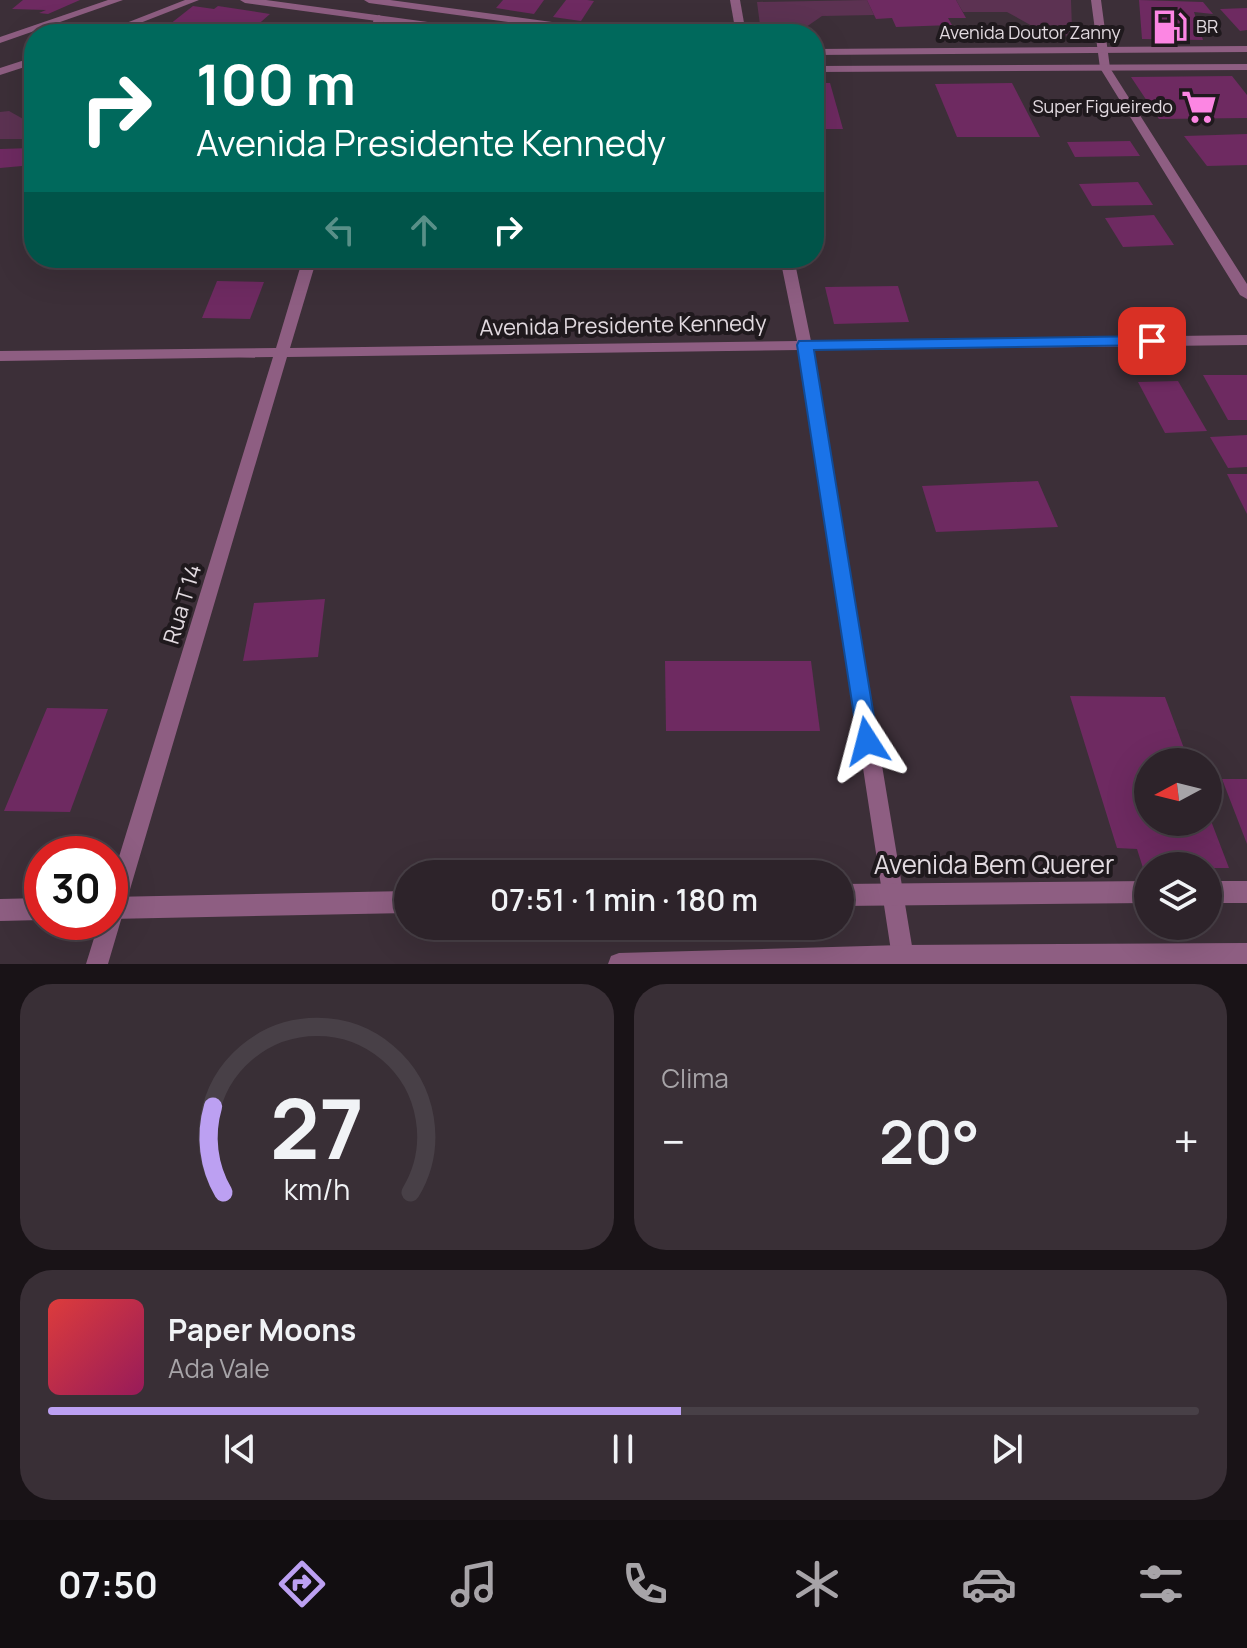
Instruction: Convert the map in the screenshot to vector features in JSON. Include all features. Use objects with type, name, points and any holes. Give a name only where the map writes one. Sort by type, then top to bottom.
[{"type":"street","points":[[47,24],[118,0]]},
{"type":"street","points":[[130,24],[194,0]]},
{"type":"street","points":[[245,0],[422,24]]},
{"type":"street","points":[[376,0],[547,24]]},
{"type":"street","points":[[735,0],[739,24]]},
{"type":"street","points":[[1096,0],[1105,68],[1247,295]]},
{"type":"street","points":[[378,24],[379,18]]},
{"type":"street","points":[[0,40],[24,32]]},
{"type":"street","name":"Avenida Doutor Zanny","points":[[824,52],[1247,49]]},
{"type":"street","points":[[0,72],[24,64]]},
{"type":"street","name":"Avenida Doutor Zanny","points":[[824,69],[1247,67]]},
{"type":"street","name":"Rua T 14","points":[[128,859],[307,268]]},
{"type":"street","points":[[789,268],[805,345],[903,960]]},
{"type":"street","name":"Avenida Presidente Kennedy","points":[[0,356],[1247,340]]},
{"type":"street","name":"Avenida Bem Querer","points":[[854,895],[1134,892]]},
{"type":"street","points":[[1222,892],[1247,892]]},
{"type":"street","points":[[128,908],[394,902]]},
{"type":"street","points":[[0,910],[24,909]]},
{"type":"street","name":"Rua T 14","points":[[97,964],[104,940]]},
{"type":"street","points":[[619,964],[1247,954]]},
{"type":"shaded area","points":[[867,0],[874,15],[822,16],[810,24],[760,24],[757,2]]},
{"type":"shaded area","points":[[956,0],[1071,0],[1072,29],[1061,42],[1007,12],[963,12]]},
{"type":"shaded area","points":[[9,111],[24,119],[24,139],[0,139],[0,112]]},
{"type":"building","points":[[23,0],[80,0],[48,14],[39,13],[46,10],[12,9]]},
{"type":"building","points":[[503,0],[544,0],[534,14],[496,8]]},
{"type":"building","points":[[566,0],[594,1],[581,21],[553,17]]},
{"type":"building","points":[[867,0],[956,0],[966,18],[948,18],[952,25],[896,27],[892,18],[876,19]]},
{"type":"building","name":"BR","points":[[1139,0],[1203,2],[1213,14],[1194,12],[1203,40],[1142,39]]},
{"type":"building","points":[[193,6],[214,9],[218,6],[270,14],[258,24],[170,24]]},
{"type":"building","points":[[1247,8],[1247,30],[1240,31],[1220,9]]},
{"type":"building","name":"Super Figueiredo","points":[[1232,76],[1247,95],[1247,118],[1159,119],[1131,77]]},
{"type":"building","points":[[824,83],[830,83],[843,129],[824,129]]},
{"type":"building","points":[[1012,83],[1040,137],[957,137],[935,84]]},
{"type":"building","points":[[1247,134],[1247,165],[1207,166],[1184,136]]},
{"type":"building","points":[[1130,141],[1140,156],[1075,157],[1067,142]]},
{"type":"building","points":[[24,148],[22,166],[0,168],[0,149]]},
{"type":"building","points":[[1138,182],[1153,205],[1092,206],[1079,184]]},
{"type":"building","points":[[1154,215],[1174,245],[1123,247],[1105,218]]},
{"type":"building","points":[[217,281],[264,282],[250,319],[202,318]]},
{"type":"building","points":[[898,286],[909,322],[834,324],[825,287]]},
{"type":"building","points":[[1203,375],[1247,375],[1247,420],[1228,420]]},
{"type":"building","points":[[1178,381],[1207,431],[1165,433],[1138,382]]},
{"type":"building","points":[[1247,435],[1247,467],[1228,468],[1210,437]]},
{"type":"building","points":[[1227,474],[1247,474],[1247,514]]},
{"type":"building","points":[[1038,481],[1058,527],[936,532],[922,486]]},
{"type":"building","points":[[325,599],[318,657],[243,661],[254,603]]},
{"type":"building","points":[[665,661],[811,661],[820,731],[666,731]]},
{"type":"building","points":[[1070,696],[1165,697],[1184,748],[1134,748],[1134,836],[1217,836],[1229,868],[1222,868],[1222,852],[1138,852],[1137,849],[1117,848]]},
{"type":"building","points":[[47,708],[108,709],[70,812],[4,811]]},
{"type":"building","points":[[1222,779],[1247,779],[1247,844]]},
{"type":"place","name":"BR","points":[[1170,27]]},
{"type":"place","name":"Super Figueiredo","points":[[1199,107]]},
{"type":"route","points":[[867,741],[805,345],[1152,341]]}]
